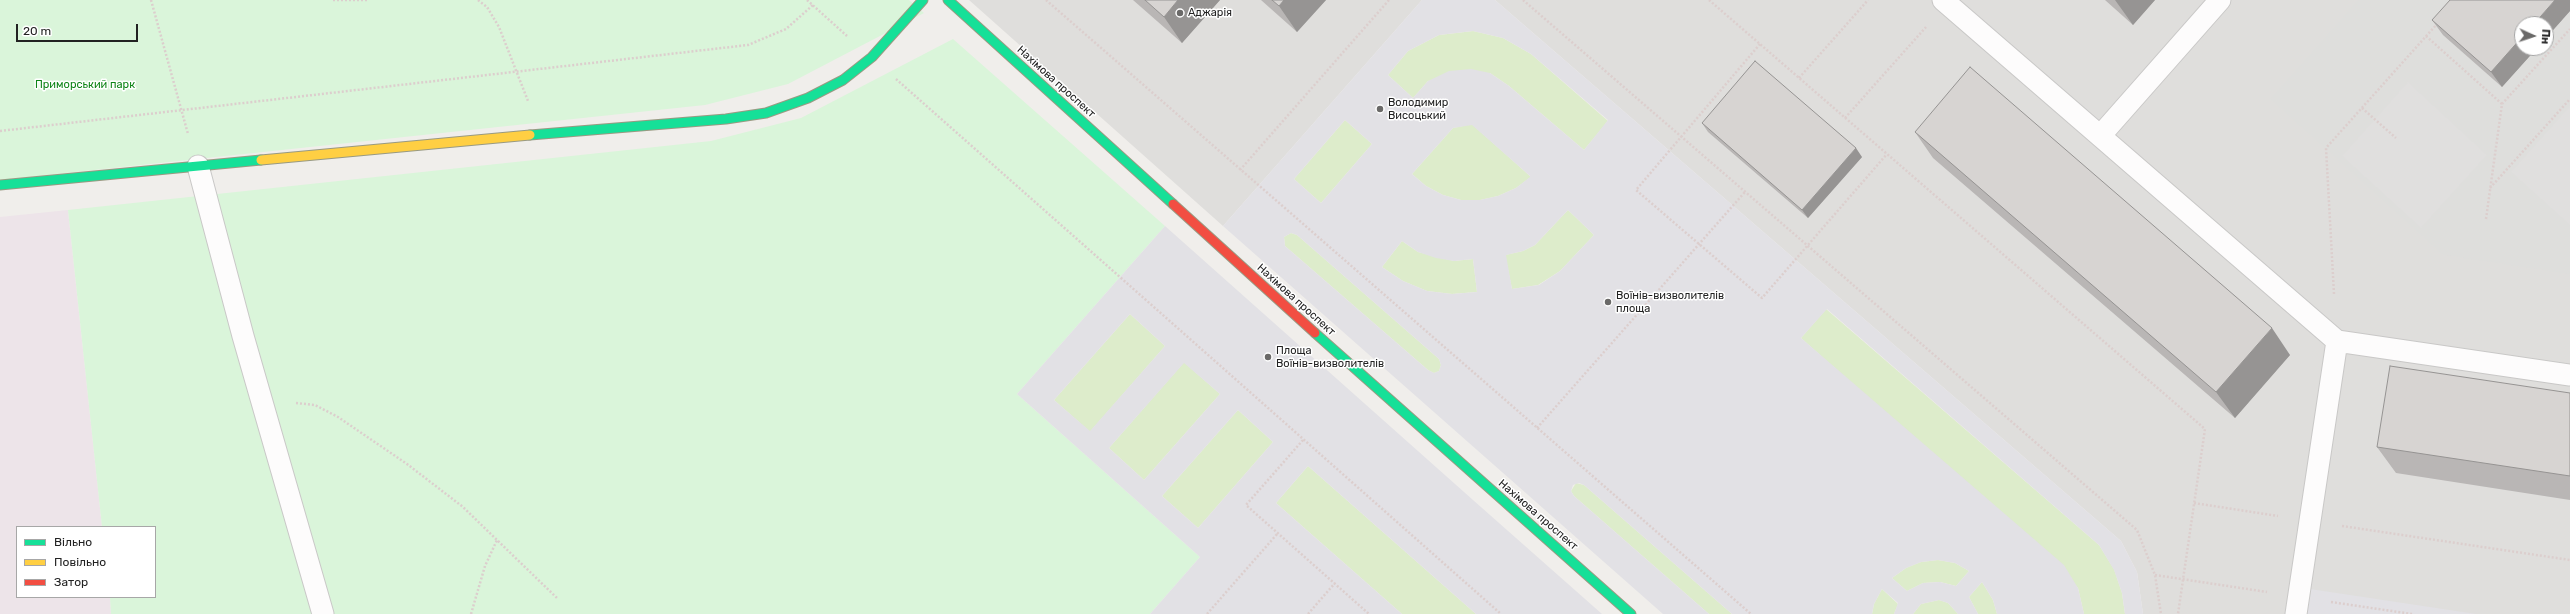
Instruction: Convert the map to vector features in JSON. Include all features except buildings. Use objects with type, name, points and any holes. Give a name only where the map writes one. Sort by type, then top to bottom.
[{"type":"street","points":[[0,185],[540,134],[726,119],[766,113],[808,98],[843,80],[872,57],[923,0]]},
{"type":"street","name":"Нахімова проспект","points":[[948,0],[1295,316],[1631,614]]},
{"type":"lane","points":[[2100,136],[2220,0]]},
{"type":"lane","points":[[1945,2],[2337,340],[2570,375]]},
{"type":"lane","points":[[198,166],[263,405],[323,614]]},
{"type":"lane","points":[[2297,605],[2337,340]]},
{"type":"path","points":[[151,0],[198,166]]},
{"type":"path","points":[[333,0],[367,0]]},
{"type":"path","points":[[478,0],[487,7],[499,27],[517,70],[540,134]]},
{"type":"path","points":[[807,0],[1500,614]]},
{"type":"path","points":[[1046,0],[1751,614]]},
{"type":"path","points":[[1240,170],[1389,0]]},
{"type":"path","points":[[1523,0],[2137,530],[2155,575],[2161,614]]},
{"type":"path","points":[[1708,0],[2205,429],[2178,614]]},
{"type":"path","points":[[1799,78],[1868,0]]},
{"type":"path","points":[[1845,118],[1945,2]]},
{"type":"path","points":[[0,131],[517,70],[748,45],[786,29],[813,5]]},
{"type":"path","points":[[2337,340],[2326,148],[2440,21]]},
{"type":"path","points":[[2486,219],[2502,104],[2570,29]]},
{"type":"path","points":[[2426,36],[2502,104]]},
{"type":"path","points":[[1760,44],[1636,190],[1762,298],[1887,154]]},
{"type":"path","points":[[2490,188],[2570,99]]},
{"type":"path","points":[[2362,108],[2396,138]]},
{"type":"path","points":[[1537,428],[1745,192]]},
{"type":"path","points":[[263,405],[293,402],[315,405],[338,417],[407,464],[462,507],[558,598]]},
{"type":"path","points":[[1303,440],[1246,504],[1369,614]]},
{"type":"path","points":[[2194,503],[2570,560]]},
{"type":"path","points":[[1206,614],[1278,533]]},
{"type":"path","points":[[471,614],[484,566],[497,540]]},
{"type":"path","points":[[2155,575],[2183,579],[2297,605],[2412,614]]},
{"type":"path","points":[[1308,614],[1334,583]]},
{"type":"shaded area","points":[[969,0],[1422,0],[1223,226]]},
{"type":"shaded area","name":"Воїнів-визволителів площа","points":[[1422,0],[1495,0],[2121,541],[2137,572],[2143,614],[2125,614],[2122,593],[2114,570],[2099,545],[1827,309],[1801,338],[2064,565],[2078,588],[2084,614],[1997,614],[1993,600],[1982,582],[1969,597],[1978,614],[1958,614],[1948,603],[1939,600],[1921,604],[1913,614],[1894,614],[1898,603],[1882,589],[1874,604],[1872,614],[1732,614],[1584,485],[1579,483],[1573,485],[1571,491],[1574,496],[1709,614],[1663,614],[1223,226]],"holes":[[[1473,31],[1503,38],[1531,54],[1608,120],[1584,150],[1509,86],[1490,73],[1471,69],[1449,71],[1428,81],[1413,98],[1388,75],[1408,51],[1439,35]],[[1345,120],[1372,144],[1321,203],[1294,179]],[[1472,125],[1530,177],[1516,188],[1498,196],[1480,200],[1461,200],[1443,195],[1426,186],[1412,174],[1453,128]],[[1568,210],[1594,235],[1560,271],[1539,285],[1512,289],[1506,255],[1523,251],[1535,245]],[[1291,233],[1297,235],[1439,359],[1441,365],[1439,371],[1434,373],[1428,370],[1285,246],[1284,237]],[[1402,241],[1418,252],[1436,258],[1454,261],[1473,259],[1477,292],[1452,294],[1427,291],[1403,281],[1382,267]],[[1938,560],[1955,563],[1969,571],[1956,586],[1940,582],[1923,583],[1907,591],[1892,578],[1906,568],[1921,562]]]},
{"type":"shaded area","points":[[1495,0],[2570,0],[2570,614],[2143,614],[2137,572],[2121,541]]},
{"type":"shaded area","points":[[2359,0],[2570,0],[2570,274],[2444,255],[2271,99]]},
{"type":"shaded area","points":[[2408,82],[2487,155],[2421,228],[2342,156]]},
{"type":"shaded area","points":[[2570,106],[2570,225],[2511,172]]},
{"type":"shaded area","points":[[68,210],[102,526],[16,526],[16,598],[110,598],[111,614],[0,614],[0,217]]},
{"type":"shaded area","points":[[1165,226],[1602,614],[1476,614],[1308,466],[1276,503],[1402,614],[1150,614],[1200,557],[1017,394]],"holes":[[[1130,314],[1165,346],[1090,431],[1054,400]],[[1184,363],[1220,394],[1144,480],[1109,448]],[[1238,410],[1273,442],[1198,528],[1162,496]]]},
{"type":"shaded area","points":[[2310,589],[2476,614],[2306,614]]},
{"type":"green space","name":"Приморський парк","points":[[0,0],[909,0],[924,13],[788,84],[705,105],[0,180]]},
{"type":"green space","points":[[1473,31],[1503,38],[1531,54],[1608,121],[1584,150],[1509,86],[1490,73],[1428,81],[1413,98],[1388,75],[1408,51],[1439,35]]},
{"type":"green space","points":[[953,39],[1165,226],[1017,394],[1200,557],[1150,614],[111,614],[110,598],[156,598],[156,526],[102,526],[68,210],[711,141],[801,118]]},
{"type":"green space","points":[[1345,120],[1372,144],[1321,203],[1294,179]]},
{"type":"green space","points":[[1472,124],[1531,177],[1516,188],[1498,196],[1480,200],[1461,200],[1443,195],[1426,186],[1412,174],[1453,128]]},
{"type":"green space","points":[[1568,210],[1594,235],[1560,271],[1538,285],[1512,289],[1505,255],[1523,251],[1535,245]]},
{"type":"green space","points":[[1291,233],[1297,235],[1439,359],[1441,365],[1439,371],[1434,373],[1428,370],[1285,246],[1284,237]]},
{"type":"green space","points":[[1402,241],[1418,252],[1454,261],[1473,259],[1477,292],[1452,294],[1427,291],[1403,281],[1382,267]]},
{"type":"green space","points":[[1826,309],[2099,545],[2114,569],[2122,593],[2125,614],[2084,614],[2078,588],[1801,338]]},
{"type":"green space","points":[[1130,314],[1165,346],[1090,432],[1054,400]]},
{"type":"green space","points":[[1184,362],[1220,394],[1144,480],[1109,448]]},
{"type":"green space","points":[[1238,410],[1273,442],[1198,528],[1162,496]]},
{"type":"green space","points":[[1308,466],[1476,614],[1402,614],[1276,503]]},
{"type":"green space","points":[[1576,483],[1584,485],[1732,614],[1709,614],[1574,496],[1571,491]]},
{"type":"green space","points":[[1938,560],[1955,563],[1969,571],[1956,586],[1940,582],[1923,583],[1907,591],[1892,578],[1906,568],[1921,562]]},
{"type":"green space","points":[[1982,582],[1993,600],[1997,614],[1978,614],[1969,597]]},
{"type":"green space","points":[[1882,589],[1898,604],[1894,614],[1872,614],[1874,604]]},
{"type":"green space","points":[[1939,600],[1948,603],[1958,614],[1913,614],[1921,604]]},
{"type":"traffic: fast","points":[[530,135],[726,119],[766,113],[808,98],[843,80],[872,57],[923,0]]},
{"type":"traffic: fast","points":[[948,0],[1173,204]]},
{"type":"traffic: fast","points":[[0,185],[261,160]]},
{"type":"traffic: fast","points":[[1315,333],[1631,614]]},
{"type":"traffic: slow","points":[[261,160],[530,135]]},
{"type":"traffic: jam","points":[[1173,204],[1315,333]]},
{"type":"place","name":"Аджарія","points":[[1180,13]]},
{"type":"place","name":"Володимир Висоцький","points":[[1380,109]]},
{"type":"place","name":"Воїнів-визволителів площа","points":[[1608,302]]},
{"type":"place","name":"Площа Воїнів-визволителів","points":[[1268,357]]}]
